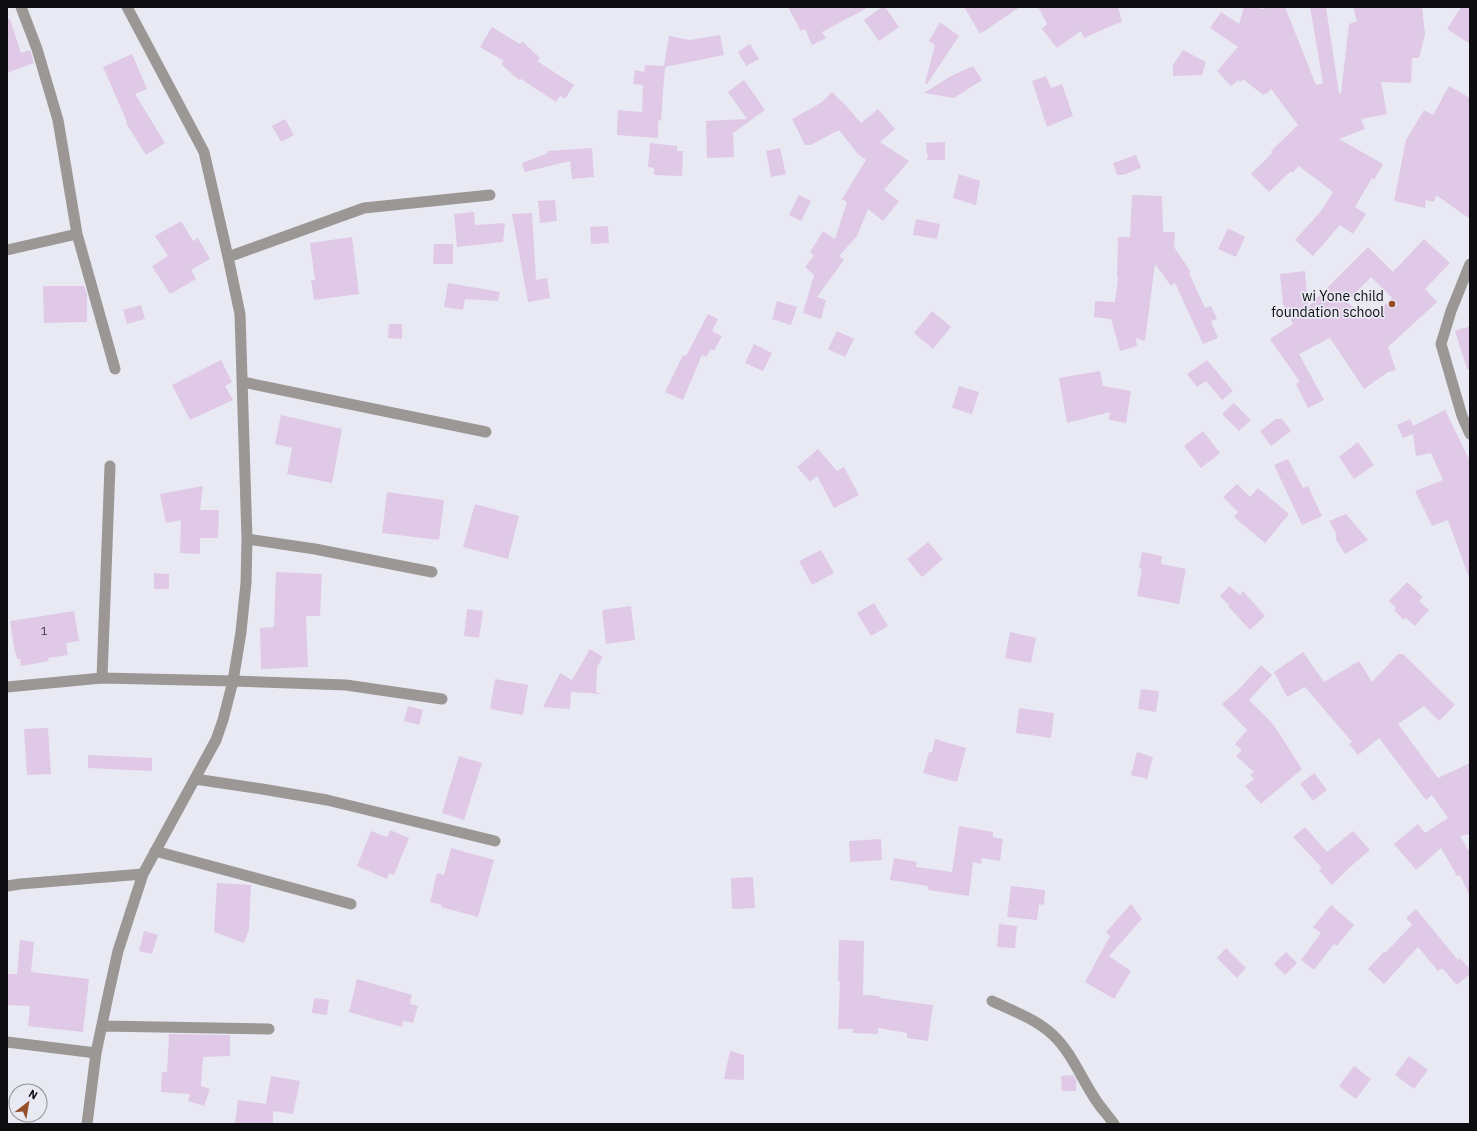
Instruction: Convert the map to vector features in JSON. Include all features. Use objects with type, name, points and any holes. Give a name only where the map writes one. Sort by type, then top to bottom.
[{"type":"street","points":[[21,7],[37,49],[58,120],[77,234],[115,369]]},
{"type":"street","points":[[87,1124],[96,1053],[118,951],[143,874],[216,740],[223,720],[233,681],[242,625],[246,582],[247,539],[240,314],[204,152],[127,7]]},
{"type":"street","points":[[228,257],[364,208],[490,195]]},
{"type":"street","points":[[7,250],[77,234]]},
{"type":"street","points":[[1470,264],[1451,311],[1441,344],[1462,416],[1470,434]]},
{"type":"street","points":[[243,382],[486,432]]},
{"type":"street","points":[[102,678],[110,466]]},
{"type":"street","points":[[247,539],[315,549],[432,572]]},
{"type":"street","points":[[7,686],[102,678],[233,681],[346,685],[442,699]]},
{"type":"street","points":[[195,779],[262,788],[327,800],[495,841]]},
{"type":"street","points":[[155,851],[351,904]]},
{"type":"street","points":[[7,886],[143,874]]},
{"type":"street","points":[[992,1001],[1030,1018],[1054,1036],[1064,1047],[1093,1096],[1114,1124]]},
{"type":"street","points":[[102,1026],[269,1029]]},
{"type":"street","points":[[7,1042],[96,1053]]},
{"type":"building","points":[[788,7],[869,7],[822,32],[826,38],[812,45],[805,29],[801,31]]},
{"type":"building","points":[[882,7],[885,7],[899,27],[879,41],[864,20]]},
{"type":"building","points":[[964,7],[1020,7],[980,34]]},
{"type":"building","points":[[1038,7],[1118,7],[1122,22],[1084,38],[1081,31],[1057,48],[1042,29],[1047,24]]},
{"type":"building","points":[[1244,7],[1255,7],[1262,9],[1268,7],[1285,7],[1316,85],[1323,83],[1310,7],[1326,7],[1339,93],[1341,93],[1349,24],[1357,21],[1353,7],[1422,7],[1425,34],[1419,58],[1412,58],[1411,83],[1381,82],[1387,114],[1361,119],[1365,129],[1339,139],[1383,164],[1374,180],[1372,178],[1355,207],[1366,214],[1353,234],[1340,225],[1313,256],[1295,240],[1321,211],[1333,192],[1299,166],[1292,173],[1291,171],[1269,192],[1251,174],[1272,153],[1271,151],[1298,125],[1271,89],[1267,94],[1265,93],[1263,95],[1243,79],[1240,82],[1238,80],[1231,86],[1217,71],[1238,47],[1210,28],[1221,12],[1239,24]]},
{"type":"building","points":[[1461,7],[1470,7],[1470,44],[1447,29]]},
{"type":"building","points":[[7,19],[10,19],[21,53],[30,50],[34,63],[7,73]]},
{"type":"building","points":[[940,22],[959,36],[927,84],[925,83],[935,45],[929,41]]},
{"type":"building","points":[[492,27],[520,44],[522,41],[540,58],[537,61],[574,85],[565,99],[560,96],[556,102],[521,79],[519,80],[501,64],[504,61],[480,47]]},
{"type":"building","points":[[720,35],[724,55],[665,67],[661,120],[658,121],[658,138],[617,135],[618,110],[642,112],[643,85],[633,84],[635,70],[644,72],[645,65],[664,66],[669,36],[690,40]]},
{"type":"building","points":[[750,44],[759,59],[746,66],[738,52]]},
{"type":"building","points":[[1183,50],[1206,62],[1202,75],[1173,76],[1173,65]]},
{"type":"building","points":[[132,54],[147,89],[135,94],[165,143],[146,155],[126,123],[127,122],[103,67]]},
{"type":"building","points":[[973,66],[982,80],[954,98],[924,93],[951,76]]},
{"type":"building","points":[[1046,76],[1051,88],[1062,84],[1073,116],[1047,127],[1032,81]]},
{"type":"building","points":[[744,80],[765,110],[733,133],[734,157],[707,158],[706,121],[747,119],[728,92]]},
{"type":"building","points":[[1449,86],[1470,98],[1470,219],[1436,195],[1434,202],[1426,200],[1425,208],[1394,201],[1406,140],[1424,110],[1433,115]]},
{"type":"building","points":[[832,92],[861,123],[878,109],[895,129],[880,142],[909,161],[884,190],[899,201],[883,221],[868,209],[857,236],[839,256],[844,260],[817,297],[826,300],[821,319],[803,313],[814,275],[805,267],[814,256],[810,252],[823,231],[835,239],[847,202],[842,199],[866,160],[858,154],[839,130],[811,145],[805,145],[792,119],[822,102]]},
{"type":"building","points":[[285,119],[294,135],[281,142],[272,126]]},
{"type":"building","points":[[945,142],[945,160],[927,160],[928,155],[926,143]]},
{"type":"building","points":[[650,143],[677,146],[677,151],[683,151],[682,176],[654,175],[654,168],[648,167]]},
{"type":"building","points":[[592,148],[594,177],[572,179],[570,161],[525,172],[522,163],[548,153],[547,151]]},
{"type":"building","points":[[780,148],[786,174],[771,177],[766,151]]},
{"type":"building","points":[[1136,155],[1141,168],[1123,175],[1117,175],[1113,163]]},
{"type":"building","points":[[959,174],[980,181],[976,205],[953,198]]},
{"type":"building","points":[[799,195],[811,201],[801,221],[789,215]]},
{"type":"building","points":[[1132,195],[1162,196],[1163,232],[1175,232],[1174,247],[1191,272],[1189,273],[1205,308],[1211,306],[1217,319],[1211,321],[1218,338],[1203,344],[1175,283],[1171,286],[1155,264],[1145,341],[1136,338],[1137,346],[1120,351],[1111,319],[1094,317],[1095,301],[1115,302],[1118,278],[1118,237],[1130,237]]},
{"type":"building","points":[[555,200],[557,221],[540,223],[538,201]]},
{"type":"building","points":[[474,212],[475,225],[505,223],[503,242],[457,247],[454,214]]},
{"type":"building","points":[[532,213],[536,280],[547,278],[550,298],[528,302],[512,214]]},
{"type":"building","points":[[916,219],[940,224],[937,239],[913,235]]},
{"type":"building","points":[[181,221],[193,241],[198,238],[210,259],[191,270],[196,279],[170,294],[152,266],[168,256],[155,236]]},
{"type":"building","points":[[608,226],[609,243],[591,244],[590,227]]},
{"type":"building","points":[[1228,228],[1245,237],[1236,257],[1218,249]]},
{"type":"building","points":[[352,237],[359,294],[314,300],[311,280],[315,280],[310,243]]},
{"type":"building","points":[[1424,239],[1450,263],[1425,289],[1437,302],[1388,347],[1396,370],[1388,372],[1364,389],[1330,338],[1299,354],[1324,400],[1308,408],[1296,384],[1300,382],[1270,339],[1293,324],[1283,304],[1280,274],[1305,271],[1308,307],[1368,247],[1393,272]],"holes":[[[1371,277],[1392,298],[1369,320],[1347,302]]]},
{"type":"building","points":[[434,244],[453,244],[453,264],[433,264]]},
{"type":"building","points":[[448,283],[500,292],[498,301],[465,299],[463,310],[444,307]]},
{"type":"building","points":[[43,286],[84,286],[87,294],[87,322],[44,323]]},
{"type":"building","points":[[777,301],[797,307],[791,325],[772,319]]},
{"type":"building","points":[[141,305],[145,319],[127,324],[123,310]]},
{"type":"building","points":[[932,311],[951,327],[933,349],[914,333]]},
{"type":"building","points":[[708,314],[718,319],[712,331],[722,336],[714,351],[711,349],[706,357],[702,355],[683,400],[665,392],[683,355],[686,356]]},
{"type":"building","points":[[389,324],[402,324],[402,339],[388,338]]},
{"type":"building","points":[[1470,326],[1470,369],[1467,369],[1455,331]]},
{"type":"building","points":[[837,331],[854,339],[845,357],[828,349]]},
{"type":"building","points":[[754,344],[772,353],[763,371],[745,363]]},
{"type":"building","points":[[221,360],[232,382],[225,386],[233,400],[190,420],[172,385]]},
{"type":"building","points":[[1207,360],[1233,391],[1222,400],[1206,381],[1197,387],[1187,374]]},
{"type":"building","points":[[1100,371],[1103,386],[1131,391],[1126,423],[1109,420],[1110,412],[1067,423],[1059,378]]},
{"type":"building","points":[[959,386],[979,392],[972,414],[952,408]]},
{"type":"building","points":[[1234,403],[1251,420],[1239,431],[1222,414]]},
{"type":"building","points":[[1445,410],[1470,461],[1470,575],[1468,575],[1448,520],[1432,526],[1415,491],[1443,480],[1431,453],[1416,456],[1413,434],[1403,438],[1397,425],[1410,419],[1413,426]]},
{"type":"building","points":[[281,415],[342,429],[332,483],[287,474],[292,448],[275,444]]},
{"type":"building","points":[[1276,419],[1282,419],[1291,431],[1271,446],[1260,431]]},
{"type":"building","points":[[1203,431],[1220,453],[1201,468],[1184,446]]},
{"type":"building","points":[[1358,442],[1374,465],[1354,479],[1339,457]]},
{"type":"building","points":[[818,449],[837,471],[844,467],[859,495],[834,508],[817,476],[810,482],[797,467]]},
{"type":"building","points":[[1288,459],[1303,488],[1308,486],[1322,516],[1302,525],[1274,465]]},
{"type":"building","points":[[1237,484],[1250,497],[1258,488],[1289,514],[1265,543],[1234,517],[1238,512],[1223,497]]},
{"type":"building","points":[[203,486],[200,510],[219,510],[218,538],[200,538],[200,554],[180,553],[181,520],[166,523],[160,494]]},
{"type":"building","points":[[387,492],[444,500],[439,540],[382,533]]},
{"type":"building","points":[[475,504],[519,516],[508,559],[463,547]]},
{"type":"building","points":[[1346,514],[1368,540],[1345,554],[1336,540],[1336,533],[1329,521]]},
{"type":"building","points":[[928,542],[943,559],[922,577],[907,559]]},
{"type":"building","points":[[821,550],[834,573],[812,585],[799,561]]},
{"type":"building","points":[[1142,552],[1162,556],[1161,564],[1186,569],[1179,604],[1137,596],[1142,569],[1139,568]]},
{"type":"building","points":[[276,572],[322,574],[320,616],[306,616],[308,667],[261,669],[260,628],[274,627]]},
{"type":"building","points":[[154,573],[169,574],[169,589],[154,589]]},
{"type":"building","points":[[1407,582],[1423,597],[1419,601],[1429,610],[1415,626],[1406,618],[1404,620],[1394,610],[1396,608],[1389,601]]},
{"type":"building","points":[[1229,586],[1240,595],[1243,591],[1265,616],[1250,630],[1220,596]]},
{"type":"building","points":[[874,603],[888,626],[871,636],[857,613]]},
{"type":"building","points":[[631,606],[635,640],[606,644],[602,610]]},
{"type":"building","points":[[467,609],[483,611],[479,638],[464,636]]},
{"type":"building","points":[[74,611],[79,641],[66,643],[68,655],[48,658],[49,661],[21,666],[20,659],[17,659],[15,653],[10,621]]},
{"type":"building","points":[[1010,632],[1036,638],[1031,663],[1005,658]]},
{"type":"building","points":[[590,649],[603,657],[597,667],[596,692],[601,694],[571,692],[570,709],[543,707],[560,673],[572,680]]},
{"type":"building","points":[[1303,652],[1324,682],[1359,661],[1372,682],[1398,654],[1403,654],[1455,705],[1439,721],[1424,706],[1398,724],[1438,778],[1470,763],[1470,834],[1460,836],[1470,853],[1470,897],[1460,875],[1457,876],[1441,848],[1416,870],[1394,844],[1418,824],[1425,833],[1448,818],[1432,795],[1426,800],[1379,738],[1358,755],[1349,744],[1352,742],[1305,687],[1287,697],[1274,672]]},
{"type":"building","points":[[1261,665],[1272,675],[1249,700],[1273,724],[1302,769],[1261,804],[1245,786],[1254,779],[1250,774],[1254,772],[1236,756],[1242,750],[1235,744],[1247,730],[1222,704],[1239,689]]},
{"type":"building","points":[[495,679],[528,685],[523,715],[490,709]]},
{"type":"building","points":[[1141,689],[1159,691],[1156,712],[1138,709]]},
{"type":"building","points":[[408,706],[423,710],[419,725],[404,721]]},
{"type":"building","points":[[1019,708],[1054,713],[1051,738],[1016,733]]},
{"type":"building","points":[[48,728],[51,774],[27,775],[24,729]]},
{"type":"building","points":[[935,739],[966,748],[957,782],[923,773],[929,752],[932,752]]},
{"type":"building","points":[[1137,752],[1153,757],[1147,779],[1131,775]]},
{"type":"building","points":[[88,755],[152,758],[152,771],[88,768]]},
{"type":"building","points":[[459,756],[482,763],[464,820],[442,813]]},
{"type":"building","points":[[1314,773],[1327,790],[1313,801],[1300,784]]},
{"type":"building","points":[[959,826],[993,832],[993,837],[1003,839],[1000,861],[982,858],[981,864],[973,862],[969,896],[928,890],[928,886],[890,880],[894,858],[917,862],[916,867],[952,872]]},
{"type":"building","points":[[1305,827],[1327,852],[1353,831],[1370,850],[1332,885],[1319,870],[1322,868],[1293,837]]},
{"type":"building","points":[[390,830],[409,838],[394,875],[389,873],[387,879],[357,866],[371,831],[387,837]]},
{"type":"building","points":[[881,839],[882,860],[850,862],[849,841]]},
{"type":"building","points":[[451,848],[494,860],[478,917],[441,907],[442,905],[430,902],[437,873],[444,875]]},
{"type":"building","points":[[753,877],[755,908],[732,909],[731,878]]},
{"type":"building","points":[[217,883],[251,885],[249,929],[244,943],[214,932]]},
{"type":"building","points":[[1011,886],[1045,890],[1044,905],[1039,904],[1037,920],[1007,917]]},
{"type":"building","points":[[1131,904],[1142,919],[1109,956],[1131,971],[1114,999],[1085,982],[1110,936],[1106,932]]},
{"type":"building","points":[[1331,905],[1354,925],[1337,946],[1334,944],[1314,970],[1301,960],[1321,933],[1313,927]]},
{"type":"building","points":[[1416,909],[1458,960],[1460,958],[1470,969],[1470,974],[1457,985],[1442,968],[1438,971],[1418,947],[1384,984],[1368,969],[1412,925],[1406,918]]},
{"type":"building","points":[[999,924],[1017,926],[1015,948],[997,947]]},
{"type":"building","points":[[144,931],[158,935],[152,954],[139,951]]},
{"type":"building","points":[[20,940],[34,942],[31,972],[89,979],[83,1032],[28,1026],[30,1006],[7,1005],[7,974],[17,974]]},
{"type":"building","points":[[839,940],[864,941],[863,995],[880,996],[879,998],[933,1005],[928,1041],[907,1038],[907,1033],[878,1028],[878,1034],[852,1033],[853,1029],[838,1029],[840,981],[838,981]]},
{"type":"building","points":[[1226,948],[1246,968],[1237,978],[1217,958]]},
{"type":"building","points":[[1286,952],[1297,963],[1285,975],[1274,964]]},
{"type":"building","points":[[357,979],[412,995],[410,1004],[418,1006],[413,1023],[403,1021],[402,1027],[349,1012]]},
{"type":"building","points":[[314,998],[329,1000],[327,1015],[312,1013]]},
{"type":"building","points":[[169,1034],[230,1035],[230,1056],[203,1057],[201,1086],[210,1089],[204,1106],[188,1101],[190,1094],[161,1092],[162,1072],[167,1072]]},
{"type":"building","points":[[730,1051],[744,1055],[744,1080],[724,1079]]},
{"type":"building","points":[[1409,1056],[1428,1070],[1414,1089],[1395,1075]]},
{"type":"building","points":[[1354,1066],[1371,1079],[1356,1099],[1339,1086]]},
{"type":"building","points":[[1073,1075],[1076,1080],[1076,1091],[1062,1091],[1061,1076]]},
{"type":"building","points":[[271,1076],[300,1081],[293,1114],[273,1111],[273,1124],[235,1124],[238,1100],[266,1104]]},
{"type":"place","name":"wi Yone child foundation school","points":[[1392,304]]}]
